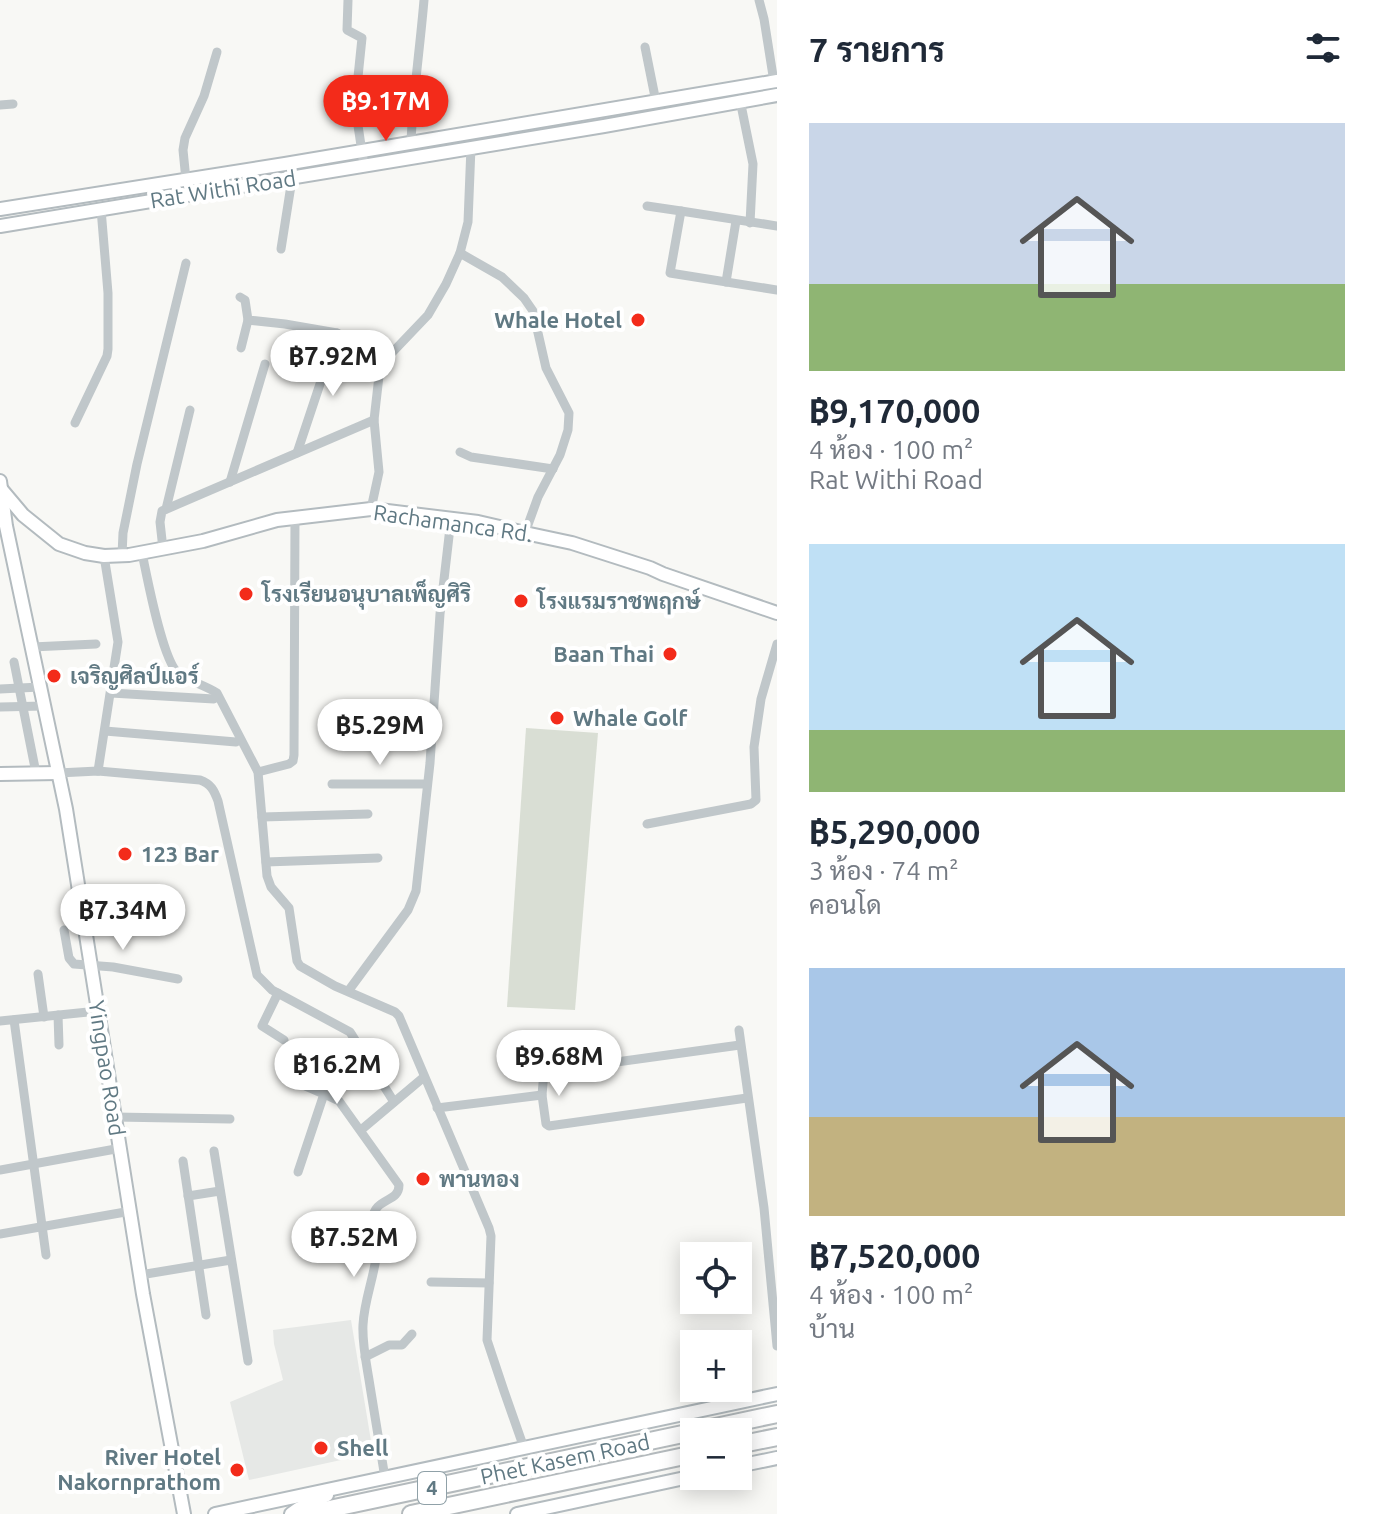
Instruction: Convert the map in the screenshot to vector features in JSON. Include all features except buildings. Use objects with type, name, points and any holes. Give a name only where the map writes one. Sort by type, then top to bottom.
[{"type":"highway","name":"Phet Kasem Road","points":[[306,1514],[777,1414]]},
{"type":"highway","points":[[752,1442],[777,1437]]},
{"type":"highway","name":"Phet Kasem Road","points":[[411,1514],[680,1457]]},
{"type":"main road","name":"Rat Withi Road","points":[[0,209],[186,180],[558,134],[740,100],[776,85]]},
{"type":"main road","name":"Rat Withi Road","points":[[0,226],[292,179],[411,142],[776,85]]},
{"type":"main road","points":[[556,120],[558,134]]},
{"type":"main road","name":"Rachamanca Rd.","points":[[1,485],[23,515],[59,544],[85,553],[104,556],[142,553],[203,541],[263,523],[371,509],[478,522],[572,543],[777,613]]},
{"type":"main road","name":"Yingpao Road","points":[[1,485],[6,526],[74,851],[140,1275],[184,1514]]},
{"type":"main road","points":[[0,774],[58,773]]},
{"type":"main road","name":"4","points":[[215,1514],[777,1394]]},
{"type":"main road","points":[[752,1463],[777,1458]]},
{"type":"main road","points":[[531,1513],[680,1479]]},
{"type":"main road","points":[[291,1514],[350,1485]]},
{"type":"street","points":[[348,0],[347,30],[362,38],[355,106],[364,158]]},
{"type":"street","points":[[411,142],[424,0]]},
{"type":"street","points":[[759,0],[776,85]]},
{"type":"street","points":[[645,47],[656,102]]},
{"type":"street","points":[[186,180],[185,138],[204,96],[217,52]]},
{"type":"street","points":[[740,100],[753,164],[750,223]]},
{"type":"street","points":[[0,105],[13,104]]},
{"type":"street","points":[[371,509],[379,472],[374,420],[379,376],[387,358],[428,315],[460,253],[468,222],[471,147]]},
{"type":"street","points":[[281,249],[292,179]]},
{"type":"street","points":[[647,206],[777,226]]},
{"type":"street","points":[[75,423],[108,349],[108,284],[101,209]]},
{"type":"street","points":[[681,211],[670,273],[777,290]]},
{"type":"street","points":[[726,282],[736,221]]},
{"type":"street","points":[[460,253],[502,277],[533,311],[546,368],[569,413],[568,430],[560,455],[538,497],[525,533]]},
{"type":"street","points":[[122,555],[123,533],[137,464],[186,263]]},
{"type":"street","points":[[240,297],[245,300],[248,320],[241,348]]},
{"type":"street","points":[[248,320],[337,333],[387,358]]},
{"type":"street","points":[[297,453],[337,333]]},
{"type":"street","points":[[230,482],[265,364]]},
{"type":"street","points":[[166,509],[190,410]]},
{"type":"street","points":[[163,549],[160,513],[166,509],[374,420]]},
{"type":"street","points":[[460,452],[471,457],[553,469]]},
{"type":"street","points":[[6,526],[13,518],[23,515]]},
{"type":"street","points":[[258,772],[289,764],[294,755],[295,517]]},
{"type":"street","points":[[349,990],[413,902],[416,891],[451,519]]},
{"type":"street","points":[[142,553],[161,636],[172,667],[181,675],[217,693],[239,742],[258,772],[267,876],[271,887],[289,908],[297,961],[300,966],[335,986],[399,1016],[489,1228],[487,1340],[524,1448]]},
{"type":"street","points":[[98,771],[118,636],[104,556]]},
{"type":"street","points":[[32,647],[96,644]]},
{"type":"street","points":[[647,824],[756,800],[754,747],[761,699],[777,644]]},
{"type":"street","points":[[14,662],[36,773]]},
{"type":"street","points":[[0,689],[40,687]]},
{"type":"street","points":[[111,693],[214,699]]},
{"type":"street","points":[[0,707],[44,706]]},
{"type":"street","points":[[105,731],[239,742]]},
{"type":"street","points":[[58,773],[98,771],[200,780],[209,784],[218,801],[257,975],[278,993],[350,1032],[394,1102]]},
{"type":"street","points":[[332,784],[427,784]]},
{"type":"street","points":[[262,817],[368,814]]},
{"type":"street","points":[[266,862],[378,858]]},
{"type":"street","points":[[64,930],[74,964],[91,964],[178,979]]},
{"type":"street","points":[[38,974],[44,1017]]},
{"type":"street","points":[[278,993],[262,1026],[284,1040]]},
{"type":"street","points":[[0,1021],[98,1011]]},
{"type":"street","points":[[58,1015],[59,1045]]},
{"type":"street","points":[[14,1020],[46,1255]]},
{"type":"street","points":[[739,1030],[764,1208],[777,1346]]},
{"type":"street","points":[[740,1045],[544,1072],[542,1095],[546,1124],[549,1126],[747,1098]]},
{"type":"street","points":[[285,1077],[339,1101],[399,1185],[397,1195],[373,1212],[376,1256],[364,1312],[365,1357],[385,1478]]},
{"type":"street","points":[[361,1130],[424,1077]]},
{"type":"street","points":[[298,1172],[324,1094]]},
{"type":"street","points":[[437,1108],[542,1095]]},
{"type":"street","points":[[115,1117],[230,1119]]},
{"type":"street","points":[[0,1170],[121,1148]]},
{"type":"street","points":[[214,1151],[248,1361]]},
{"type":"street","points":[[183,1161],[206,1315]]},
{"type":"street","points":[[188,1196],[220,1191]]},
{"type":"street","points":[[0,1234],[131,1211]]},
{"type":"street","points":[[140,1275],[231,1260]]},
{"type":"street","points":[[431,1282],[489,1283]]},
{"type":"street","points":[[365,1357],[389,1345],[402,1345],[412,1334]]},
{"type":"shaded area","points":[[526,728],[598,733],[575,1010],[507,1007]]},
{"type":"shaded area","points":[[351,1320],[373,1453],[249,1480],[230,1402],[283,1380],[273,1330]]},
{"type":"place","name":"Whale Hotel","points":[[638,320]]},
{"type":"place","name":"โรงเรียนอนุบาลเพ็ญศิริ","points":[[246,594]]},
{"type":"place","name":"โรงแรมราชพฤกษ์","points":[[521,601]]},
{"type":"place","name":"Baan Thai","points":[[670,654]]},
{"type":"place","name":"เจริญศิลป์แอร์","points":[[54,676]]},
{"type":"place","name":"Whale Golf","points":[[557,718]]},
{"type":"place","name":"123 Bar","points":[[125,854]]},
{"type":"place","name":"พานทอง","points":[[423,1179]]},
{"type":"place","name":"Shell","points":[[321,1448]]},
{"type":"place","name":"River Hotel Nakornprathom","points":[[237,1470]]}]
